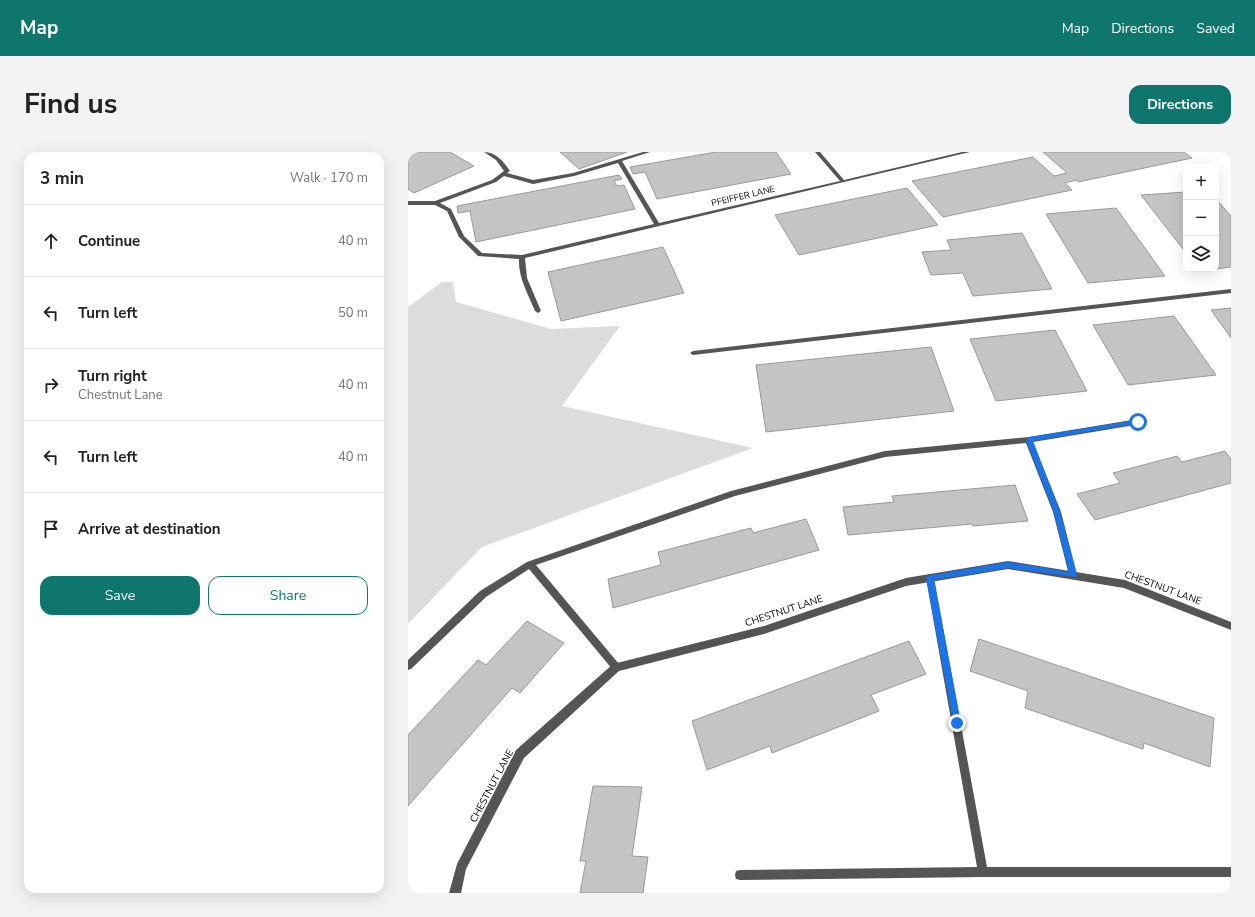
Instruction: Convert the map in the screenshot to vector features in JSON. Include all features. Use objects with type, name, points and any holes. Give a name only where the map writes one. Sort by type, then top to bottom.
[{"type":"street","points":[[408,203],[436,202],[494,181],[507,171],[498,159],[486,152]]},
{"type":"street","points":[[503,174],[533,182],[574,174],[648,152]]},
{"type":"street","points":[[817,152],[843,181]]},
{"type":"street","name":"PFEIFFER LANE","points":[[436,202],[449,210],[462,238],[480,255],[522,257],[968,152]]},
{"type":"street","points":[[619,160],[657,225]]},
{"type":"street","points":[[522,257],[520,264],[522,273],[538,311]]},
{"type":"street","points":[[693,353],[1231,291]]},
{"type":"street","points":[[408,666],[483,594],[530,564],[734,493],[885,454],[1029,440],[1138,422]]},
{"type":"street","points":[[1029,440],[1057,512],[1073,575]]},
{"type":"street","points":[[530,564],[616,667]]},
{"type":"street","name":"CHESTNUT LANE","points":[[455,893],[462,868],[520,754],[616,667],[764,630],[906,582],[1008,565],[1125,584],[1231,626]]},
{"type":"street","points":[[930,578],[983,872]]},
{"type":"street","points":[[740,875],[983,872],[1231,872]]},
{"type":"shaded area","points":[[442,282],[453,282],[456,302],[551,329],[620,326],[562,406],[753,448],[482,547],[408,624],[408,307]]},
{"type":"building","points":[[408,152],[450,152],[474,166],[414,193],[408,189]]},
{"type":"building","points":[[560,152],[627,152],[579,169]]},
{"type":"building","points":[[716,152],[776,152],[791,174],[657,199],[645,172],[633,174],[630,167]]},
{"type":"building","points":[[1043,152],[1184,152],[1192,158],[1078,182],[1076,180],[1065,183],[1072,190],[943,217],[912,181],[1033,157],[1054,176],[1067,173]]},
{"type":"building","points":[[619,175],[622,179],[614,181],[617,186],[624,185],[635,209],[476,242],[470,211],[458,213],[457,206]]},
{"type":"building","points":[[907,188],[938,225],[799,255],[775,215]]},
{"type":"building","points":[[1183,192],[1183,249],[1141,195]]},
{"type":"building","points":[[1219,202],[1231,216],[1231,267],[1219,269]]},
{"type":"building","points":[[1116,208],[1165,276],[1088,283],[1046,214]]},
{"type":"building","points":[[1022,233],[1052,289],[973,296],[963,273],[931,275],[922,252],[951,250],[947,240]]},
{"type":"building","points":[[663,247],[684,293],[561,321],[548,272]]},
{"type":"building","points":[[1231,308],[1231,338],[1211,310]]},
{"type":"building","points":[[1174,316],[1216,375],[1128,385],[1093,325]]},
{"type":"building","points":[[1055,330],[1087,391],[996,401],[970,339]]},
{"type":"building","points":[[931,347],[954,411],[766,432],[756,365]]},
{"type":"building","points":[[1225,451],[1231,459],[1231,483],[1095,520],[1077,494],[1120,483],[1113,473],[1177,456],[1182,462]]},
{"type":"building","points":[[1015,485],[1028,521],[973,526],[972,524],[848,535],[843,507],[894,502],[892,496]]},
{"type":"building","points":[[806,519],[819,550],[613,608],[608,579],[661,565],[658,552],[751,528],[753,533]]},
{"type":"building","points":[[527,621],[564,643],[520,693],[512,688],[408,806],[408,735],[478,660],[486,665]]},
{"type":"building","points":[[979,639],[1214,718],[1210,767],[1144,743],[1143,749],[1025,708],[1028,691],[970,671]]},
{"type":"building","points":[[909,641],[926,674],[871,695],[879,711],[772,753],[770,746],[707,770],[692,721]]},
{"type":"building","points":[[593,786],[642,787],[632,856],[648,857],[643,893],[580,893],[586,861],[580,861]]},
{"type":"route","points":[[957,723],[930,578],[1008,565],[1073,575],[1057,512],[1029,440],[1138,422]]}]
